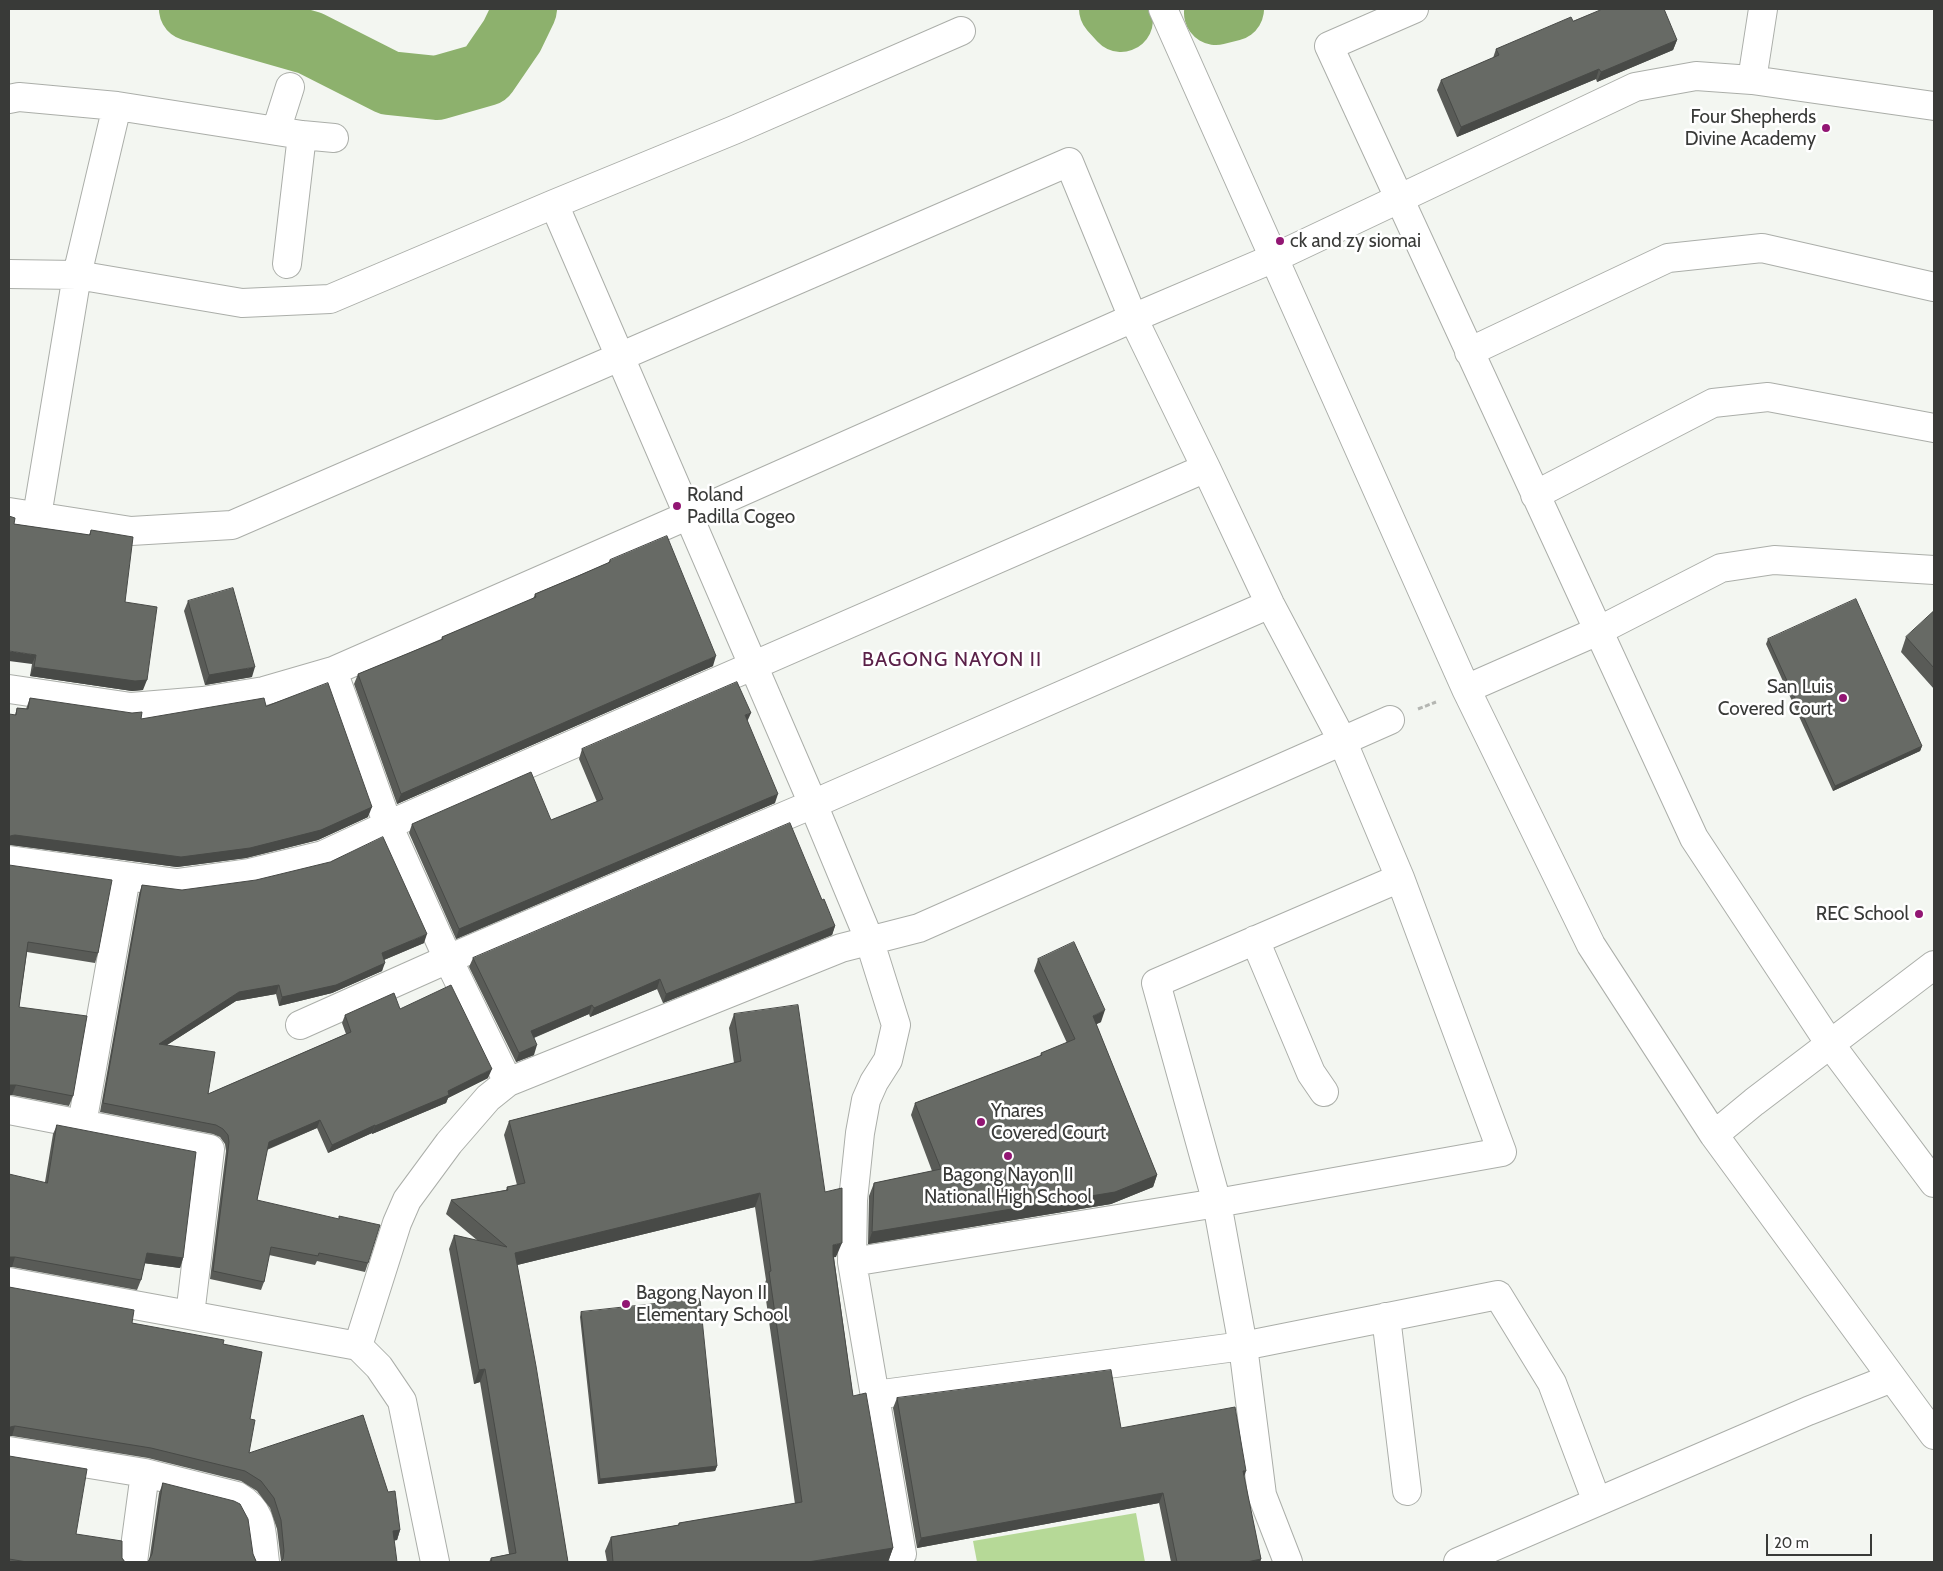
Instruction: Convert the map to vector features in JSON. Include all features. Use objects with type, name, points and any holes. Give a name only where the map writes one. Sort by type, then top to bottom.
[{"type":"street","points":[[1163,9],[1466,689],[1591,945],[1714,1135],[1934,1435]]},
{"type":"street","points":[[1414,9],[1329,46],[1398,200],[1694,838],[1830,1044],[1934,1183]]},
{"type":"street","points":[[1752,80],[1763,9]]},
{"type":"street","points":[[9,274],[78,275],[242,303],[330,298],[734,130],[961,31]]},
{"type":"street","points":[[9,689],[131,707],[203,700],[264,690],[333,671],[1133,318],[1274,258],[1636,87],[1696,76],[1752,80],[1934,106]]},
{"type":"street","points":[[276,131],[290,88]]},
{"type":"street","points":[[9,99],[19,97],[117,106],[302,135],[334,138]]},
{"type":"street","points":[[37,516],[78,275],[117,106]]},
{"type":"street","points":[[287,264],[302,135]]},
{"type":"street","points":[[9,512],[131,531],[232,525],[1069,162],[1133,318],[1270,604],[1342,740],[1400,878],[1502,1152],[1217,1203],[852,1262]]},
{"type":"street","points":[[554,204],[813,804],[869,939],[896,1025],[888,1060],[874,1082],[866,1100],[860,1133],[853,1200],[852,1262],[902,1554]]},
{"type":"street","points":[[1469,352],[1668,258],[1762,248],[1934,286]]},
{"type":"street","points":[[1535,495],[1713,403],[1768,397],[1934,428]]},
{"type":"street","points":[[9,860],[177,883],[249,873],[323,855],[1206,468]]},
{"type":"street","points":[[1466,689],[1598,632],[1721,568],[1774,560],[1934,570]]},
{"type":"street","points":[[300,1025],[448,959],[813,804],[1270,604]]},
{"type":"street","points":[[333,671],[388,825],[448,959],[508,1082]]},
{"type":"street","points":[[358,1346],[397,1222],[407,1200],[450,1143],[488,1098],[508,1082],[841,948],[869,939],[919,928],[1390,720]]},
{"type":"street","points":[[82,1124],[126,877]]},
{"type":"street","points":[[1288,1562],[1262,1495],[1243,1346],[1217,1203],[1156,983],[1400,878]]},
{"type":"street","points":[[1255,940],[1311,1073],[1324,1092]]},
{"type":"street","points":[[1714,1135],[1934,966]]},
{"type":"street","points":[[9,1110],[210,1149],[190,1315]]},
{"type":"street","points":[[9,1282],[358,1346],[379,1367],[402,1401],[435,1562]]},
{"type":"street","points":[[875,1395],[1243,1346],[1498,1294],[1552,1383],[1597,1502]]},
{"type":"street","points":[[1386,1318],[1408,1491]]},
{"type":"street","points":[[1458,1562],[1808,1411],[1892,1378]]},
{"type":"street","points":[[9,1451],[145,1473],[237,1496],[249,1502],[257,1512],[265,1562]]},
{"type":"street","points":[[133,1562],[145,1473]]},
{"type":"path","points":[[1390,720],[1466,689]]},
{"type":"green space","points":[[1136,1513],[1145,1562],[977,1562],[973,1541]]},
{"type":"building","points":[[1603,9],[1664,9],[1677,40],[1601,72],[1599,69],[1461,127],[1441,80],[1499,55],[1496,49],[1571,17],[1573,21]]},
{"type":"building","points":[[9,516],[15,518],[14,524],[90,535],[91,530],[133,537],[125,602],[157,607],[147,680],[135,681],[34,667],[36,655],[9,651]]},
{"type":"building","points":[[667,536],[716,656],[401,794],[358,674],[443,639],[442,637],[536,597],[535,594]]},
{"type":"building","points":[[233,588],[255,667],[209,675],[188,601]]},
{"type":"building","name":"San Luis Covered Court","points":[[1856,599],[1922,746],[1835,786],[1768,639]]},
{"type":"building","points":[[1934,611],[1934,668],[1906,637]]},
{"type":"building","points":[[737,682],[751,713],[745,715],[778,794],[459,929],[412,824],[531,772],[551,820],[603,799],[582,749]]},
{"type":"building","points":[[328,683],[372,807],[321,830],[250,848],[181,857],[15,835],[9,836],[9,714],[16,715],[17,708],[28,709],[30,698],[132,713],[142,712],[141,719],[264,698],[266,706]]},
{"type":"building","points":[[790,823],[822,900],[824,899],[835,926],[666,994],[660,979],[594,1008],[592,1005],[531,1031],[537,1045],[519,1053],[473,958]]},
{"type":"building","points":[[383,837],[427,934],[382,953],[385,963],[336,985],[282,997],[279,985],[239,992],[159,1044],[215,1052],[208,1094],[351,1032],[345,1015],[394,993],[400,1009],[451,985],[492,1069],[448,1091],[449,1095],[332,1145],[320,1120],[269,1142],[257,1200],[339,1219],[339,1216],[380,1225],[368,1263],[319,1253],[318,1256],[271,1247],[264,1282],[213,1271],[229,1142],[228,1135],[216,1125],[103,1103],[142,885],[182,890],[256,880],[330,862]]},
{"type":"building","points":[[9,865],[112,880],[98,953],[28,942],[19,1007],[87,1016],[73,1096],[9,1085]]},
{"type":"building","name":"Bagong Nayon II National High School","points":[[1074,942],[1105,1010],[1093,1016],[1157,1175],[1115,1192],[872,1232],[874,1183],[941,1169],[915,1103],[1042,1055],[1041,1053],[1075,1039],[1038,959]]},
{"type":"building","points":[[798,1005],[825,1192],[842,1188],[842,1243],[833,1245],[833,1255],[853,1396],[866,1393],[893,1548],[808,1562],[613,1562],[611,1537],[679,1525],[679,1523],[802,1502],[769,1272],[771,1271],[760,1193],[515,1253],[536,1366],[568,1562],[492,1562],[491,1558],[516,1553],[485,1369],[479,1370],[454,1235],[507,1247],[451,1200],[508,1190],[507,1187],[525,1183],[509,1121],[741,1061],[734,1014]]},
{"type":"building","points":[[57,1125],[196,1152],[183,1258],[147,1253],[141,1280],[9,1257],[9,1174],[47,1183]]},
{"type":"building","points":[[9,1287],[134,1310],[132,1323],[224,1340],[223,1344],[262,1352],[250,1419],[255,1420],[249,1453],[363,1415],[388,1492],[395,1491],[400,1530],[393,1531],[397,1562],[280,1562],[283,1559],[284,1551],[281,1520],[274,1498],[261,1481],[245,1471],[151,1448],[15,1426],[9,1427]]},
{"type":"building","points":[[700,1299],[717,1466],[600,1479],[581,1312]]},
{"type":"building","points":[[1111,1370],[1121,1428],[1235,1407],[1246,1471],[1243,1471],[1261,1559],[1247,1562],[1177,1562],[1163,1493],[921,1538],[897,1398]]},
{"type":"building","points":[[9,1456],[87,1469],[76,1534],[122,1541],[122,1558],[125,1562],[27,1562],[9,1559]]},
{"type":"building","points":[[163,1483],[240,1504],[248,1519],[253,1554],[257,1562],[148,1562],[152,1554]]},
{"type":"waterway","points":[[191,9],[310,43],[389,83],[437,88],[486,74],[512,36],[525,9]]},
{"type":"waterway","points":[[1111,9],[1121,20]]},
{"type":"waterway","points":[[1216,13],[1232,9]]},
{"type":"place","name":"Four Shepherds Divine Academy","points":[[1826,128]]},
{"type":"place","name":"ck and zy siomai","points":[[1280,241]]},
{"type":"place","name":"Roland Padilla Cogeo","points":[[677,506]]},
{"type":"place","name":"San Luis Covered Court","points":[[1843,698]]},
{"type":"place","name":"REC School","points":[[1919,914]]},
{"type":"place","name":"Ynares Covered Court","points":[[981,1122]]},
{"type":"place","name":"Bagong Nayon II National High School","points":[[1008,1156]]},
{"type":"place","name":"Bagong Nayon II Elementary School","points":[[626,1304]]},
{"type":"district","name":"BAGONG NAYON II","points":[[952,660]]}]
